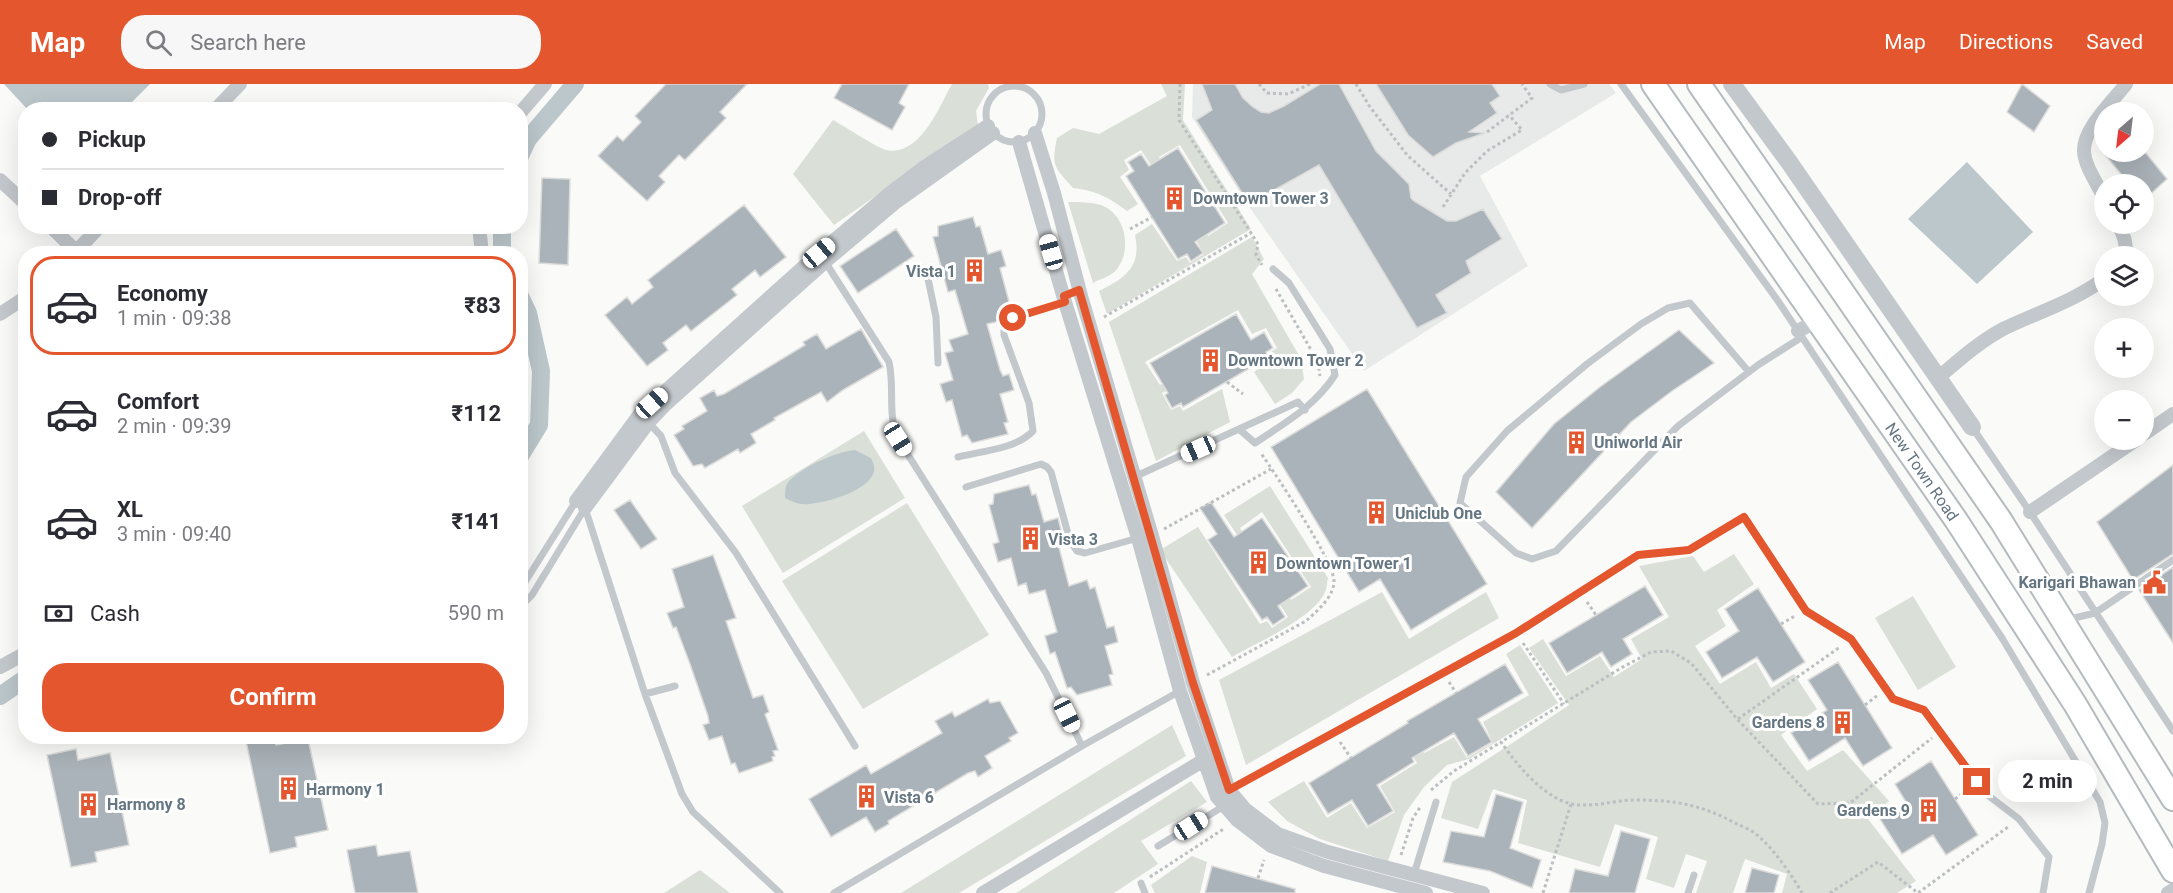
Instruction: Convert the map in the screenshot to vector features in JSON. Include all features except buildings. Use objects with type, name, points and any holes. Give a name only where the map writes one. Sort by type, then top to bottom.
[{"type":"main road","name":"New Town Road","points":[[1653,84],[1956,520],[2075,704],[2173,871]]},
{"type":"main road","points":[[1699,84],[1995,512],[2173,799]]},
{"type":"street","points":[[223,102],[240,84]]},
{"type":"street","points":[[528,104],[545,84]]},
{"type":"street","points":[[1732,84],[1789,162],[1972,427]]},
{"type":"street","points":[[2094,177],[2084,151],[2088,134],[2126,84]]},
{"type":"street","points":[[581,504],[644,418],[923,168],[991,129]]},
{"type":"street","points":[[1035,133],[1054,193],[1127,479]]},
{"type":"street","points":[[1019,142],[1065,299],[1229,790],[1245,809],[1278,834],[1328,852],[1483,893]]},
{"type":"street","points":[[0,180],[18,197]]},
{"type":"street","points":[[58,234],[69,246]]},
{"type":"street","points":[[81,246],[92,234]]},
{"type":"street","points":[[1938,378],[2004,328],[2085,293],[2094,286]]},
{"type":"street","points":[[1065,299],[1079,290]]},
{"type":"street","points":[[0,314],[18,302]]},
{"type":"street","points":[[1800,334],[1818,320]]},
{"type":"street","points":[[2154,427],[2173,414]]},
{"type":"street","points":[[2030,512],[2121,450]]},
{"type":"street","points":[[1145,537],[1180,691],[1216,797],[1237,820],[1271,846],[1314,862],[1426,893]]},
{"type":"street","points":[[0,667],[18,657]]},
{"type":"street","points":[[983,893],[1204,760]]},
{"type":"street","points":[[2169,893],[2173,891]]},
{"type":"lane","points":[[1550,84],[1561,90],[1584,84]]},
{"type":"lane","points":[[1622,84],[1800,334],[2002,638],[2100,802],[2105,823],[2089,893]]},
{"type":"lane","points":[[1013,85],[1031,92],[1041,107],[1040,125],[1035,133],[1019,142],[1001,139],[991,129],[986,107],[996,88],[1013,85]]},
{"type":"lane","points":[[822,257],[889,362],[892,426],[898,439],[1046,673],[1082,746]]},
{"type":"lane","points":[[926,269],[936,317],[938,363]]},
{"type":"lane","points":[[1240,430],[1254,443],[1305,410],[1323,393],[1335,375],[1330,349],[1289,284],[1273,269]]},
{"type":"lane","points":[[958,457],[1008,445],[1027,437],[1033,431],[1029,403],[1004,335],[1004,324],[1013,318],[1065,299]]},
{"type":"lane","points":[[1749,372],[1690,303],[1668,308],[1641,324],[1587,364],[1507,431],[1466,477],[1460,503],[1516,553],[1532,559],[1556,551],[1678,426],[1800,334]]},
{"type":"lane","points":[[1127,479],[1298,402],[1305,410]]},
{"type":"lane","points":[[644,418],[661,436],[675,473],[736,553],[855,746]]},
{"type":"lane","points":[[1972,427],[2173,731]]},
{"type":"lane","points":[[966,487],[1041,464],[1051,472],[1070,541],[1077,551],[1085,553],[1145,537]]},
{"type":"lane","points":[[528,579],[581,504]]},
{"type":"lane","points":[[528,599],[581,504]]},
{"type":"lane","points":[[581,504],[645,694],[682,794],[693,812],[780,893]]},
{"type":"lane","points":[[1229,790],[1516,633],[1638,555],[1689,550],[1744,517],[1806,611],[1851,639],[1893,699],[1924,710],[1985,793],[2019,819],[2049,857],[2043,893]]},
{"type":"lane","points":[[2063,621],[2095,613],[2173,560]]},
{"type":"lane","points":[[645,694],[675,686]]},
{"type":"lane","points":[[834,893],[1082,746],[1180,691]]},
{"type":"lane","points":[[1414,874],[1436,802]]},
{"type":"lane","points":[[1158,846],[1224,806]]},
{"type":"lane","points":[[1688,893],[1694,875]]},
{"type":"lane","points":[[1141,883],[1145,893]]},
{"type":"path","points":[[1180,84],[1179,120],[1258,244],[1256,255],[1263,267]]},
{"type":"path","points":[[1258,84],[1267,93],[1288,94],[1310,84]]},
{"type":"path","points":[[1356,84],[1370,107],[1408,156],[1451,194]]},
{"type":"path","points":[[1487,132],[1533,98],[1522,84]]},
{"type":"path","points":[[1443,207],[1465,173],[1487,151],[1522,130],[1509,115]]},
{"type":"path","points":[[1130,229],[1152,217]]},
{"type":"path","points":[[1089,326],[1251,233]]},
{"type":"path","points":[[1273,285],[1318,362],[1323,393]]},
{"type":"path","points":[[1227,382],[1243,394]]},
{"type":"path","points":[[1193,683],[1306,621],[1331,594],[1334,581],[1331,568],[1254,443]]},
{"type":"path","points":[[1145,537],[1271,469]]},
{"type":"path","points":[[1588,604],[1596,615]]},
{"type":"path","points":[[1781,624],[1791,618]]},
{"type":"path","points":[[1516,633],[1564,704]]},
{"type":"path","points":[[1737,719],[1851,639]]},
{"type":"path","points":[[1802,893],[1791,874],[1757,835],[1722,816],[1685,803],[1634,800],[1598,806],[1571,804],[1544,789],[1516,764],[1501,742],[1621,668],[1651,652],[1671,651],[1691,663],[1737,719],[1818,804],[1850,803],[1941,731]]},
{"type":"path","points":[[1450,684],[1455,693]]},
{"type":"path","points":[[1865,705],[1875,698]]},
{"type":"path","points":[[1344,747],[1351,758]]},
{"type":"path","points":[[1955,799],[1965,791]]},
{"type":"path","points":[[1543,893],[1571,804]]},
{"type":"path","points":[[1830,893],[1878,862],[1918,893],[2019,819]]},
{"type":"path","points":[[1141,883],[1237,820]]},
{"type":"path","points":[[1258,878],[1263,860]]},
{"type":"shaded area","points":[[4,84],[150,84],[132,102],[21,102]]},
{"type":"shaded area","points":[[952,84],[988,84],[989,88],[976,111],[978,125],[834,225],[793,174],[833,120],[881,148],[898,150],[909,146],[927,128]]},
{"type":"shaded area","points":[[1161,84],[1185,84],[1183,120],[1251,229],[1107,314],[1099,291],[1124,276],[1134,263],[1137,246],[1135,235],[1152,224],[1177,261],[1186,257],[1190,263],[1204,254],[1189,228],[1199,222],[1208,236],[1228,223],[1180,145],[1159,157],[1166,169],[1157,174],[1141,150],[1124,160],[1129,170],[1120,177],[1138,204],[1127,211],[1102,195],[1073,188],[1056,166],[1054,155],[1057,138],[1073,128],[1099,134],[1167,96]]},
{"type":"shaded area","points":[[1193,84],[1609,84],[1616,93],[1480,176],[1528,266],[1364,371],[1250,208],[1192,117]]},
{"type":"shaded area","points":[[1967,162],[2033,232],[1977,284],[1908,219]]},
{"type":"shaded area","points":[[1068,202],[1101,205],[1116,216],[1124,233],[1122,261],[1115,271],[1093,283]]},
{"type":"shaded area","points":[[1252,237],[1264,259],[1252,274],[1301,359],[1304,379],[1292,393],[1275,404],[1254,372],[1272,359],[1269,353],[1277,348],[1266,328],[1252,334],[1238,310],[1145,362],[1160,385],[1172,378],[1176,386],[1162,393],[1171,410],[1180,406],[1183,411],[1222,389],[1230,422],[1156,461],[1109,322]]},
{"type":"shaded area","points":[[864,431],[905,498],[783,573],[742,506]]},
{"type":"shaded area","points":[[855,450],[871,458],[874,464],[871,478],[856,490],[816,503],[799,504],[785,498],[787,484],[799,472],[828,457]]},
{"type":"shaded area","points":[[1270,486],[1328,578],[1326,589],[1319,602],[1297,620],[1232,657],[1160,550],[1198,527],[1260,624],[1267,621],[1272,628],[1288,617],[1269,588],[1278,582],[1291,600],[1311,587],[1262,512],[1240,528],[1244,535],[1239,538],[1224,515]]},
{"type":"shaded area","points":[[907,503],[989,635],[863,709],[782,581]]},
{"type":"shaded area","points":[[1734,554],[1754,584],[1717,610],[1726,626],[1695,646],[1720,684],[1756,662],[1771,688],[1794,674],[1817,709],[1781,735],[1807,771],[1843,750],[1889,801],[1868,819],[1916,881],[1897,893],[1782,893],[1787,874],[1745,859],[1733,893],[1696,893],[1707,861],[1686,854],[1674,888],[1646,879],[1658,837],[1615,824],[1600,867],[1518,843],[1527,800],[1493,789],[1478,829],[1441,818],[1452,782],[1569,705],[1529,648],[1543,639],[1566,676],[1600,656],[1614,677],[1642,659],[1631,639],[1669,617],[1639,566],[1693,556],[1704,572]]},
{"type":"shaded area","points":[[1382,592],[1409,639],[1486,592],[1499,618],[1246,765],[1219,680]]},
{"type":"shaded area","points":[[1913,596],[1956,667],[1918,690],[1875,618]]},
{"type":"shaded area","points":[[1520,645],[1558,703],[1469,759],[1447,765],[1424,787],[1404,815],[1388,861],[1320,839],[1287,821],[1268,802],[1304,781],[1327,818],[1351,803],[1367,828],[1395,812],[1380,786],[1417,763],[1397,729],[1405,724],[1424,753],[1454,737],[1467,758],[1493,743],[1483,722],[1529,695],[1506,654]]},
{"type":"shaded area","points":[[1172,725],[1186,756],[959,893],[901,893]]},
{"type":"shaded area","points":[[1191,781],[1207,802],[1141,841],[1158,864],[1114,893],[1016,893]]},
{"type":"shaded area","points":[[1192,856],[1207,862],[1200,893],[1155,893],[1151,885]]},
{"type":"shaded area","points":[[700,870],[730,893],[664,893]]},
{"type":"waterway","points":[[528,139],[575,84]]},
{"type":"waterway","points":[[502,234],[502,246]]},
{"type":"waterway","points":[[528,313],[541,371],[539,425],[528,443]]},
{"type":"waterway","points":[[0,696],[18,684]]},
{"type":"place","name":"Downtown Tower 3","points":[[1175,198]]},
{"type":"place","name":"Vista 1","points":[[974,271]]},
{"type":"place","name":"Downtown Tower 2","points":[[1210,360]]},
{"type":"place","name":"Uniworld Air","points":[[1576,442]]},
{"type":"place","name":"Uniclub One","points":[[1377,513]]},
{"type":"place","name":"Vista 3","points":[[1030,539]]},
{"type":"place","name":"Downtown Tower 1","points":[[1258,563]]},
{"type":"place","name":"Karigari Bhawan","points":[[2154,582]]},
{"type":"place","name":"Gardens 8","points":[[1843,722]]},
{"type":"place","name":"Harmony 1","points":[[288,789]]},
{"type":"place","name":"Vista 6","points":[[866,797]]},
{"type":"place","name":"Harmony 8","points":[[89,804]]},
{"type":"place","name":"Gardens 9","points":[[1928,810]]},
{"type":"route","points":[[1013,318],[1065,302],[1064,296],[1079,290],[1193,683],[1229,790],[1516,633],[1638,555],[1689,550],[1744,517],[1806,611],[1851,639],[1893,699],[1924,710],[1977,782]]}]
